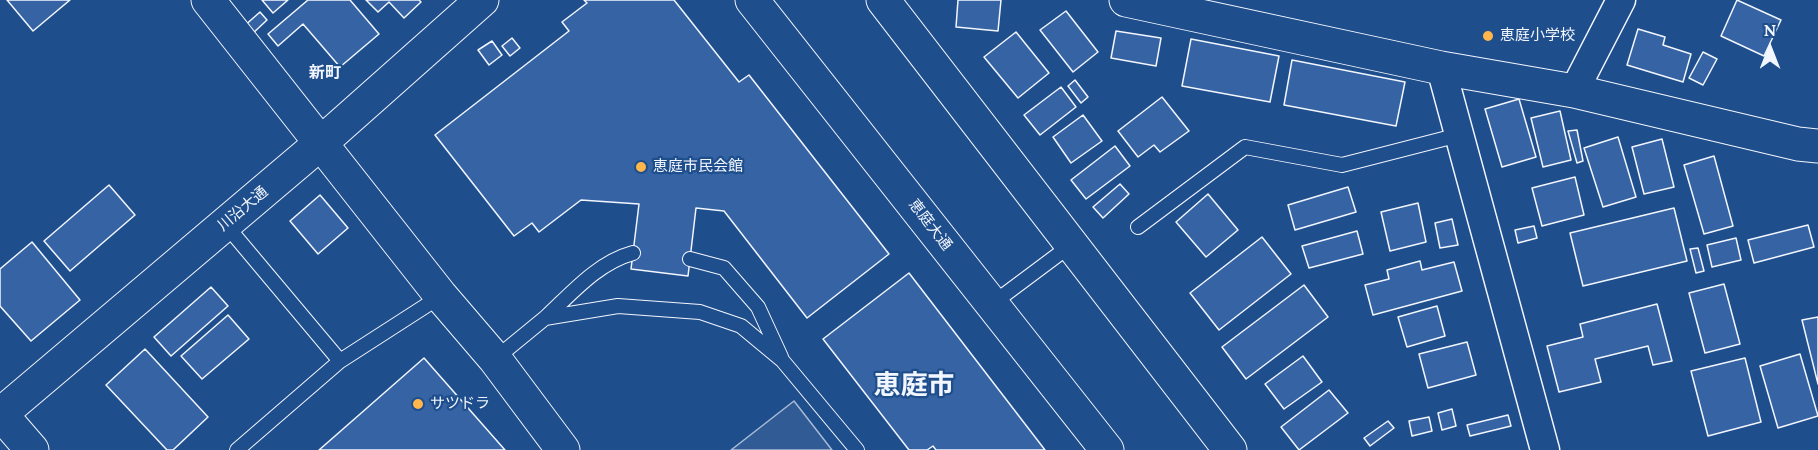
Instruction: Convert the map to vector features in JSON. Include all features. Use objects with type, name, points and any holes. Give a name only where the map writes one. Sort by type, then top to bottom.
[{"type":"street","points":[[208,0],[441,296],[495,359],[563,450]]},
{"type":"street","name":"川沿大通","points":[[0,414],[322,142],[482,0]]},
{"type":"street","points":[[883,0],[1230,450]]},
{"type":"street","points":[[1574,91],[1621,0]]},
{"type":"street","points":[[1142,2],[1441,68],[1574,91],[1798,144],[1818,146]]},
{"type":"street","name":"恵庭大通","points":[[766,5],[992,304],[1107,450]]},
{"type":"street","points":[[1441,68],[1545,450]]},
{"type":"street","points":[[0,414],[32,450]]},
{"type":"lane","points":[[1138,227],[1245,147],[1342,165],[1459,135]]},
{"type":"lane","points":[[225,224],[340,361]]},
{"type":"lane","points":[[992,304],[1071,245]]},
{"type":"lane","points":[[495,359],[545,318],[590,275],[617,257],[633,253]]},
{"type":"lane","points":[[690,259],[724,268],[758,307],[782,360]]},
{"type":"lane","points":[[237,450],[340,361],[441,296]]},
{"type":"lane","points":[[545,318],[618,306],[700,312],[741,326],[782,360],[857,450]]},
{"type":"shaded area","points":[[794,401],[832,450],[731,450]]},
{"type":"building","points":[[7,0],[70,0],[33,31]]},
{"type":"building","points":[[262,0],[288,0],[273,13]]},
{"type":"building","points":[[308,0],[350,0],[379,34],[340,67],[303,24],[278,46],[268,34]]},
{"type":"building","points":[[366,0],[419,0],[421,2],[404,18],[389,2],[378,12]]},
{"type":"building","name":"恵庭市民会館","points":[[584,0],[674,0],[739,82],[749,75],[889,254],[807,318],[724,211],[696,208],[688,276],[631,269],[639,204],[581,200],[539,232],[532,223],[514,236],[435,135],[569,31],[562,22],[587,3]]},
{"type":"building","points":[[958,0],[1001,0],[998,31],[956,27]]},
{"type":"building","points":[[1737,0],[1781,20],[1764,56],[1721,36]]},
{"type":"building","points":[[1066,11],[1098,52],[1073,72],[1040,30]]},
{"type":"building","points":[[260,12],[267,20],[251,35],[243,27]]},
{"type":"building","points":[[1638,29],[1665,37],[1663,45],[1691,54],[1683,82],[1627,65]]},
{"type":"building","points":[[1116,31],[1161,38],[1156,66],[1111,58]]},
{"type":"building","points":[[1016,32],[1049,73],[1018,98],[984,57]]},
{"type":"building","points":[[512,38],[520,48],[510,56],[502,46]]},
{"type":"building","points":[[1191,39],[1279,56],[1270,102],[1182,86]]},
{"type":"building","points":[[492,41],[502,55],[489,65],[478,50]]},
{"type":"building","points":[[1703,52],[1717,59],[1703,85],[1689,78]]},
{"type":"building","points":[[1292,60],[1405,82],[1396,126],[1284,105]]},
{"type":"building","points":[[1075,80],[1088,97],[1081,103],[1068,86]]},
{"type":"building","points":[[1061,87],[1076,107],[1040,135],[1024,115]]},
{"type":"building","points":[[1162,97],[1189,131],[1160,152],[1154,145],[1138,157],[1118,131]]},
{"type":"building","points":[[1519,99],[1536,157],[1502,167],[1485,109]]},
{"type":"building","points":[[1560,111],[1571,160],[1543,167],[1531,118]]},
{"type":"building","points":[[1083,115],[1102,141],[1071,163],[1053,137]]},
{"type":"building","points":[[1577,130],[1583,161],[1577,163],[1568,131]]},
{"type":"building","points":[[1618,137],[1636,197],[1603,207],[1584,148]]},
{"type":"building","points":[[1662,139],[1674,187],[1644,194],[1632,147]]},
{"type":"building","points":[[1115,146],[1130,166],[1086,199],[1071,180]]},
{"type":"building","points":[[1714,156],[1733,226],[1704,234],[1684,165]]},
{"type":"building","points":[[1575,177],[1584,215],[1542,226],[1532,188]]},
{"type":"building","points":[[1120,184],[1129,194],[1103,218],[1093,207]]},
{"type":"building","points":[[109,185],[135,215],[70,271],[44,241]]},
{"type":"building","points":[[1348,187],[1356,212],[1295,230],[1288,205]]},
{"type":"building","points":[[1208,194],[1238,230],[1206,257],[1176,222]]},
{"type":"building","points":[[320,195],[348,228],[318,254],[290,221]]},
{"type":"building","points":[[1418,203],[1426,242],[1390,251],[1381,212]]},
{"type":"building","points":[[1674,208],[1687,261],[1583,286],[1570,233]]},
{"type":"building","points":[[1452,219],[1458,245],[1440,248],[1435,223]]},
{"type":"building","points":[[1808,225],[1814,247],[1754,263],[1748,240]]},
{"type":"building","points":[[1534,226],[1537,238],[1518,243],[1515,230]]},
{"type":"building","points":[[1357,231],[1363,254],[1309,268],[1302,246]]},
{"type":"building","points":[[1262,237],[1291,274],[1219,330],[1190,293]]},
{"type":"building","points":[[1736,238],[1741,260],[1712,267],[1707,245]]},
{"type":"building","points":[[32,242],[80,300],[31,341],[0,306],[0,269]]},
{"type":"building","points":[[1698,248],[1704,271],[1696,273],[1690,249]]},
{"type":"building","points":[[1420,261],[1422,270],[1454,262],[1462,291],[1373,315],[1365,285],[1389,279],[1387,270]]},
{"type":"building","points":[[909,273],[1045,450],[936,450],[933,446],[927,450],[909,450],[823,339]]},
{"type":"building","points":[[1724,284],[1740,344],[1705,353],[1689,293]]},
{"type":"building","points":[[1304,285],[1328,317],[1246,379],[1222,347]]},
{"type":"building","points":[[211,287],[228,306],[171,356],[154,337]]},
{"type":"building","points":[[1657,304],[1672,361],[1653,365],[1648,346],[1595,359],[1601,382],[1559,392],[1547,346],[1583,337],[1580,324]]},
{"type":"building","points":[[1437,306],[1445,336],[1407,347],[1398,317]]},
{"type":"building","points":[[228,315],[249,339],[202,379],[181,356]]},
{"type":"building","points":[[1818,317],[1818,384],[1802,320]]},
{"type":"building","points":[[1467,342],[1476,375],[1428,388],[1419,354]]},
{"type":"building","points":[[145,349],[208,417],[173,450],[167,450],[106,385]]},
{"type":"building","points":[[1800,354],[1818,416],[1778,428],[1760,366]]},
{"type":"building","points":[[1303,356],[1322,382],[1284,409],[1265,384]]},
{"type":"building","name":"サツドラ","points":[[424,358],[505,450],[319,450]]},
{"type":"building","points":[[1745,358],[1761,422],[1708,436],[1691,371]]},
{"type":"building","points":[[1329,390],[1348,413],[1299,450],[1281,427]]},
{"type":"building","points":[[1452,409],[1456,426],[1442,430],[1438,413]]},
{"type":"building","points":[[1508,415],[1511,426],[1470,436],[1467,425]]},
{"type":"building","points":[[1429,417],[1432,431],[1412,436],[1409,421]]},
{"type":"building","points":[[1388,421],[1394,428],[1370,446],[1364,438]]},
{"type":"place","name":"恵庭小学校","points":[[1488,36]]},
{"type":"place","name":"恵庭市民会館","points":[[641,167]]},
{"type":"place","name":"サツドラ","points":[[418,404]]},
{"type":"district","name":"新町","points":[[325,73]]},
{"type":"district","name":"恵庭市","points":[[914,386]]}]
